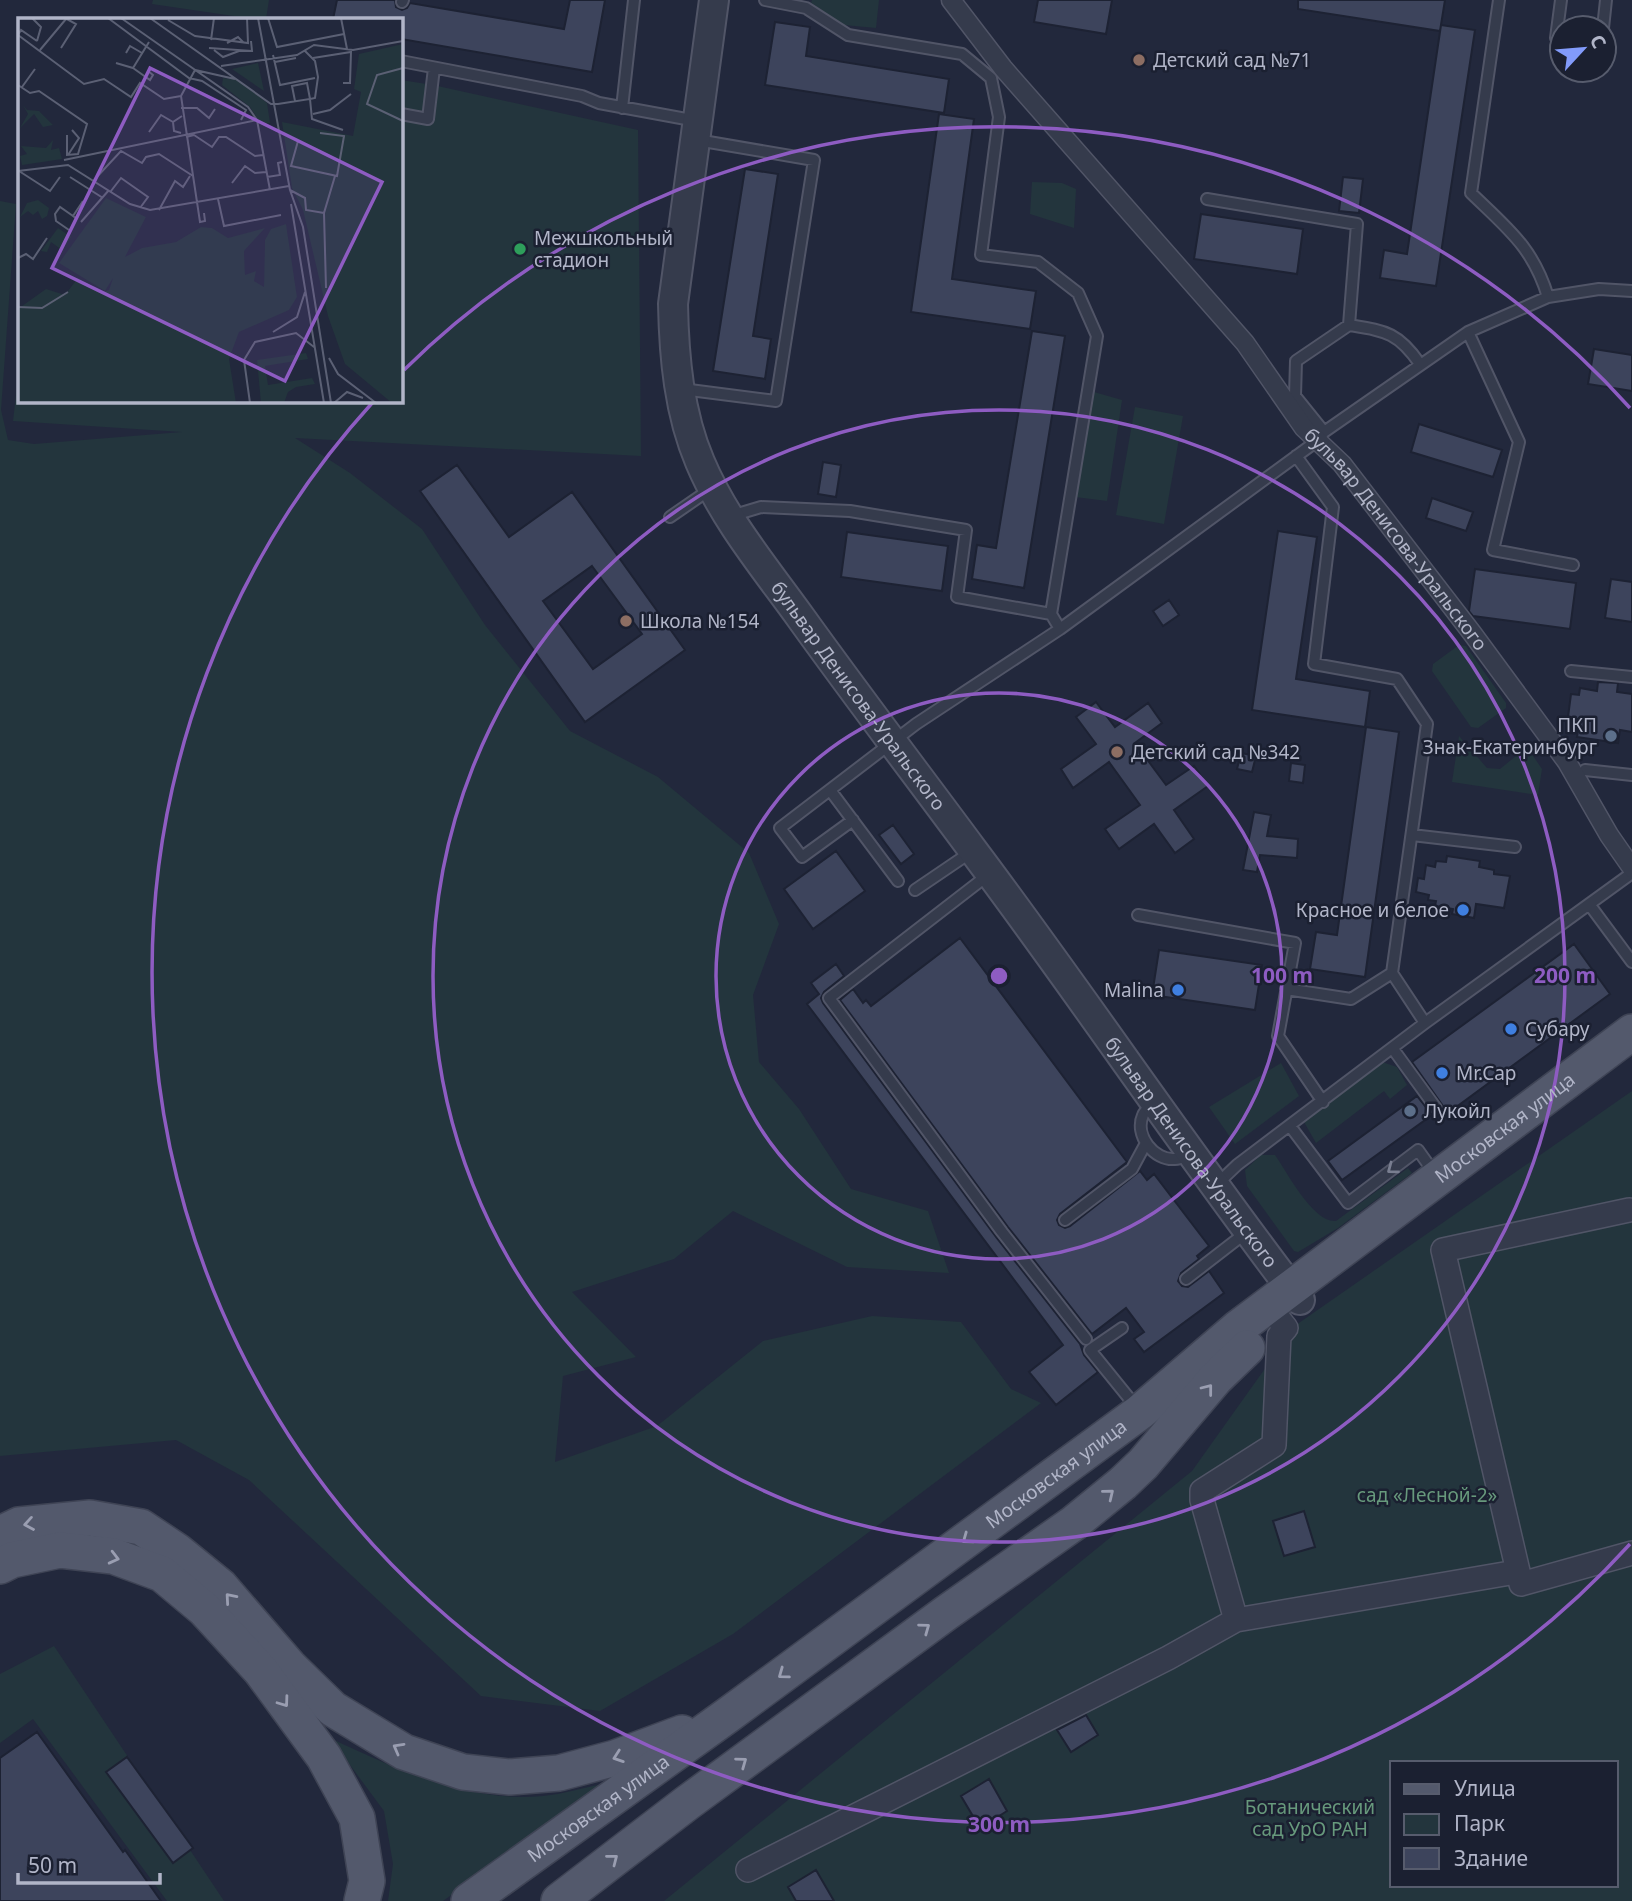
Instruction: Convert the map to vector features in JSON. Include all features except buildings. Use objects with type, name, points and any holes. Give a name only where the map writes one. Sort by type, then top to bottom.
[{"type":"main road","name":"Московская улица","points":[[559,1901],[687,1802],[1074,1523],[1143,1464],[1216,1378],[1289,1302],[1439,1179],[1632,1032]]},
{"type":"main road","name":"Московская улица","points":[[469,1901],[728,1715],[1140,1412],[1238,1328],[1289,1302],[1632,1061]]},
{"type":"main road","points":[[0,1534],[19,1525],[90,1518],[141,1527],[177,1551],[220,1587],[289,1666],[333,1709],[404,1752],[463,1772],[510,1777],[559,1773],[615,1758],[728,1715]]},
{"type":"main road","points":[[0,1566],[12,1560],[60,1550],[113,1556],[162,1574],[204,1609],[261,1671],[316,1746],[357,1818],[367,1881],[362,1901]]},
{"type":"street","name":"бульвар Денисова-Уральского","points":[[714,0],[673,304],[674,349],[680,388],[695,448],[712,488],[729,516],[892,743],[991,874],[1248,1231],[1289,1302]]},
{"type":"street","name":"бульвар Денисова-Уральского","points":[[951,0],[1003,68],[1245,343],[1304,428],[1320,437],[1342,464],[1567,762],[1632,871]]},
{"type":"street","points":[[1629,1210],[1443,1250],[1516,1572],[1521,1584],[1632,1553]]},
{"type":"street","points":[[1236,1620],[1202,1500],[1202,1491],[1275,1446],[1279,1336],[1286,1328],[1289,1302]]},
{"type":"street","points":[[748,1870],[1168,1658],[1236,1620],[1516,1572]]},
{"type":"lane","points":[[622,108],[634,0]]},
{"type":"lane","points":[[765,0],[806,8],[848,35],[962,54],[991,78],[999,117],[981,255],[1038,262],[1078,293],[1097,335],[1051,614],[1060,629]]},
{"type":"lane","points":[[1499,0],[1471,194],[1526,247],[1543,279],[1548,297]]},
{"type":"lane","points":[[402,61],[582,96],[695,130],[814,160],[776,401],[680,388]]},
{"type":"lane","points":[[402,114],[428,119],[433,68]]},
{"type":"lane","points":[[1207,199],[1357,224],[1349,325]]},
{"type":"lane","points":[[853,820],[802,857],[780,828],[916,724],[1060,629],[1420,364],[1468,332],[1548,297],[1599,289],[1632,291]]},
{"type":"lane","points":[[1320,437],[1295,396],[1296,361],[1349,325],[1387,332],[1409,348],[1420,364]]},
{"type":"lane","points":[[1468,332],[1519,442],[1493,550],[1573,565]]},
{"type":"lane","points":[[1296,456],[1333,507],[1314,664],[1397,679],[1427,724],[1392,973],[1425,1023]]},
{"type":"lane","points":[[670,517],[712,488]]},
{"type":"lane","points":[[729,516],[761,507],[850,511],[966,530],[957,597],[1051,614]]},
{"type":"lane","points":[[1571,671],[1632,677]]},
{"type":"lane","points":[[1585,770],[1632,775]]},
{"type":"lane","points":[[830,790],[898,881]]},
{"type":"lane","points":[[1412,835],[1515,847]]},
{"type":"lane","points":[[915,890],[973,850]]},
{"type":"lane","points":[[1216,1186],[1237,1165],[1632,871]]},
{"type":"lane","points":[[991,874],[829,998],[1002,1232],[1086,1339]]},
{"type":"lane","points":[[1589,904],[1632,962]]},
{"type":"lane","points":[[1138,915],[1295,943],[1278,1036],[1324,1102]]},
{"type":"lane","points":[[1286,989],[1351,999],[1392,973]]},
{"type":"lane","points":[[1393,1049],[1436,1108]]},
{"type":"lane","points":[[1154,1102],[1142,1116],[1141,1129],[1146,1143],[1156,1154],[1173,1160],[1192,1154]]},
{"type":"lane","points":[[1290,1126],[1348,1203],[1418,1150],[1439,1179]]},
{"type":"lane","points":[[1065,1220],[1132,1169],[1146,1143]]},
{"type":"lane","points":[[1186,1279],[1248,1231]]},
{"type":"lane","points":[[1122,1328],[1090,1350],[1140,1412]]},
{"type":"green space","points":[[153,0],[269,0],[266,18],[247,18],[152,4]]},
{"type":"green space","points":[[812,0],[879,0],[876,28],[844,25],[811,3]]},
{"type":"green space","points":[[402,80],[638,130],[641,456],[295,438],[350,473],[422,529],[485,625],[570,731],[658,777],[749,853],[779,924],[753,995],[759,1062],[799,1109],[851,1189],[928,1211],[949,1273],[847,1267],[733,1211],[674,1259],[572,1292],[636,1357],[563,1376],[555,1462],[657,1426],[763,1341],[872,1316],[961,1322],[1011,1389],[1041,1403],[733,1634],[600,1711],[481,1696],[249,1480],[176,1440],[0,1456],[0,201],[16,204],[1,410],[8,440],[34,444],[182,432],[13,421],[18,378],[18,402],[402,402]]},
{"type":"green space","points":[[1032,182],[1062,183],[1076,189],[1074,228],[1030,214]]},
{"type":"green space","points":[[1094,392],[1122,400],[1107,501],[1075,497]]},
{"type":"green space","points":[[1135,407],[1183,416],[1164,524],[1116,515]]},
{"type":"green space","points":[[1459,645],[1466,646],[1506,703],[1506,708],[1478,728],[1471,727],[1432,671],[1433,664]]},
{"type":"green space","points":[[1459,736],[1487,768],[1500,769],[1527,747],[1542,769],[1538,795],[1452,782]]},
{"type":"green space","points":[[1382,1062],[1397,1067],[1407,1085],[1390,1099],[1384,1091],[1316,1143],[1304,1122]]},
{"type":"green space","points":[[1281,1063],[1299,1096],[1235,1144],[1209,1107]]},
{"type":"green space","name":"сад «Лесной-2»","points":[[1632,1091],[1632,1901],[664,1901],[1192,1471],[1296,1325]]},
{"type":"green space","points":[[1261,1155],[1275,1155],[1318,1214],[1336,1221],[1408,1168],[1412,1173],[1338,1228],[1298,1252],[1294,1251],[1247,1186],[1245,1170]]},
{"type":"green space","points":[[54,1646],[224,1901],[167,1901],[33,1719],[0,1743],[0,1674]]},
{"type":"green space","points":[[330,1738],[407,1772],[460,1789],[487,1794],[543,1796],[607,1783],[443,1901],[388,1901],[393,1864],[384,1811]]},
{"type":"place","name":"Детский сад №71","points":[[1139,60]]},
{"type":"place","name":"Межшкольный стадион","points":[[520,249]]},
{"type":"place","name":"Школа №154","points":[[626,621]]},
{"type":"place","name":"ПКП Знак-Екатеринбург","points":[[1611,736]]},
{"type":"place","name":"Детский сад №342","points":[[1117,752]]},
{"type":"place","name":"Красное и белое","points":[[1463,910]]},
{"type":"place","name":"Malina","points":[[1178,990]]},
{"type":"place","name":"Субару","points":[[1511,1029]]},
{"type":"place","name":"Mr.Cap","points":[[1442,1073]]},
{"type":"place","name":"Лукойл","points":[[1410,1111]]},
{"type":"park label","name":"Ботанический сад УрО РАН","points":[[1310,1818]]}]
